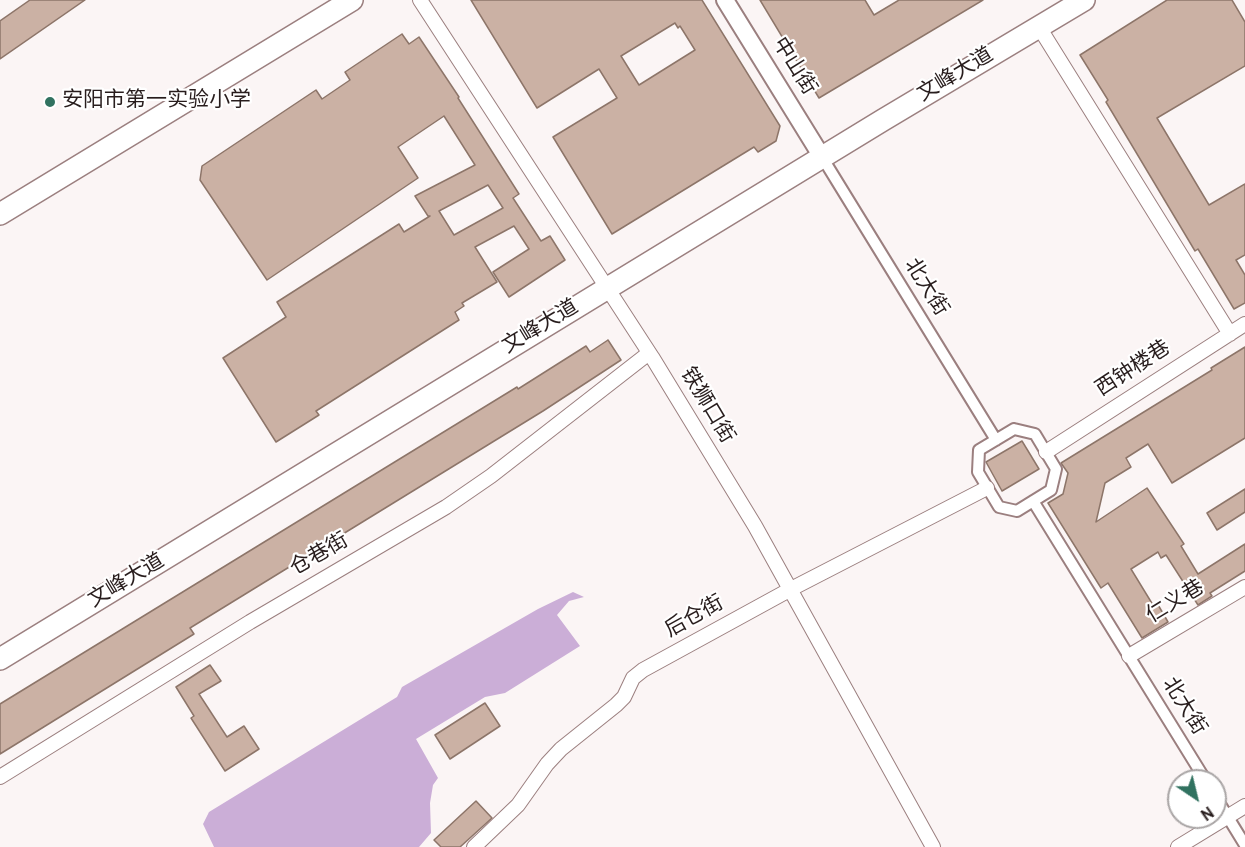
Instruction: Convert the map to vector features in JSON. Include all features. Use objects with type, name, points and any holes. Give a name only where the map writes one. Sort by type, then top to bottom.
[{"type":"main road","points":[[0,214],[352,0]]},
{"type":"main road","name":"文峰大道","points":[[0,659],[822,157],[1084,0]]},
{"type":"street","name":"铁狮口街","points":[[420,0],[649,353],[755,526],[933,847]]},
{"type":"street","name":"中山街","points":[[725,0],[822,157]]},
{"type":"street","points":[[1039,27],[1230,334]]},
{"type":"street","name":"北大街","points":[[822,157],[996,440]]},
{"type":"street","name":"西钟楼巷","points":[[1046,452],[1245,324]]},
{"type":"street","name":"仓巷街","points":[[0,777],[250,622],[446,507],[491,476],[649,353]]},
{"type":"street","points":[[1014,429],[1035,434],[1046,452],[1056,469],[1051,490],[1017,511],[999,507],[978,472],[979,450],[1014,429]]},
{"type":"street","name":"后仓街","points":[[474,847],[518,805],[547,764],[561,749],[624,697],[633,678],[643,670],[790,590],[987,488]]},
{"type":"street","name":"北大街","points":[[1033,501],[1199,769]]},
{"type":"street","name":"仁义巷","points":[[1129,656],[1245,587]]},
{"type":"street","points":[[1245,806],[1227,816],[1245,845]]},
{"type":"street","points":[[1178,847],[1206,829]]},
{"type":"shaded area","points":[[573,592],[584,597],[569,601],[557,615],[580,646],[505,693],[485,697],[416,739],[438,778],[433,785],[430,803],[431,833],[419,847],[214,847],[203,824],[209,812],[397,697],[402,687],[538,609]]},
{"type":"building","points":[[30,0],[85,0],[0,59],[0,21]]},
{"type":"building","points":[[471,0],[702,0],[780,126],[776,141],[758,152],[754,147],[612,234],[553,137],[617,98],[599,69],[537,108]],"holes":[[[675,23],[678,28],[680,26],[695,50],[639,85],[621,56]]]},
{"type":"building","points":[[760,0],[865,0],[874,15],[899,0],[983,0],[819,98]]},
{"type":"building","points":[[1167,0],[1232,0],[1245,22],[1245,66],[1157,118],[1209,205],[1245,184],[1245,255],[1236,260],[1245,275],[1245,303],[1234,309],[1198,249],[1195,251],[1080,55]]},
{"type":"building","points":[[402,34],[409,44],[419,37],[519,194],[513,198],[541,241],[550,236],[565,260],[509,297],[493,272],[529,249],[514,226],[475,247],[497,282],[462,303],[464,306],[455,312],[459,320],[316,411],[319,415],[276,442],[223,358],[286,317],[277,302],[399,224],[404,232],[430,216],[415,196],[475,165],[444,116],[398,147],[418,178],[267,280],[200,180],[202,166],[316,90],[322,99],[350,80],[345,72]],"holes":[[[488,185],[503,208],[454,235],[439,211]]]},
{"type":"building","points":[[608,340],[621,360],[543,411],[190,628],[194,634],[0,754],[0,704],[517,387],[518,389],[586,346],[590,352]]},
{"type":"building","points":[[1245,347],[1245,438],[1172,483],[1148,444],[1126,458],[1131,467],[1105,483],[1096,522],[1147,488],[1184,544],[1181,546],[1198,574],[1245,544],[1245,571],[1210,593],[1212,596],[1198,605],[1166,555],[1161,558],[1158,552],[1131,569],[1153,605],[1157,603],[1168,622],[1142,638],[1108,583],[1101,588],[1048,503],[1063,494],[1068,473],[1061,463],[1212,370],[1211,368]]},
{"type":"building","points":[[1022,441],[1039,469],[1002,491],[986,462]]},
{"type":"building","points":[[1245,489],[1245,512],[1217,530],[1207,513]]},
{"type":"building","points":[[210,665],[221,681],[199,694],[227,737],[244,726],[259,749],[225,771],[191,718],[194,716],[176,687]]},
{"type":"building","points":[[485,703],[500,726],[450,759],[435,735]]},
{"type":"building","points":[[476,801],[492,818],[460,847],[441,847],[434,840]]},
{"type":"place","name":"安阳市第一实验小学","points":[[50,102]]}]
